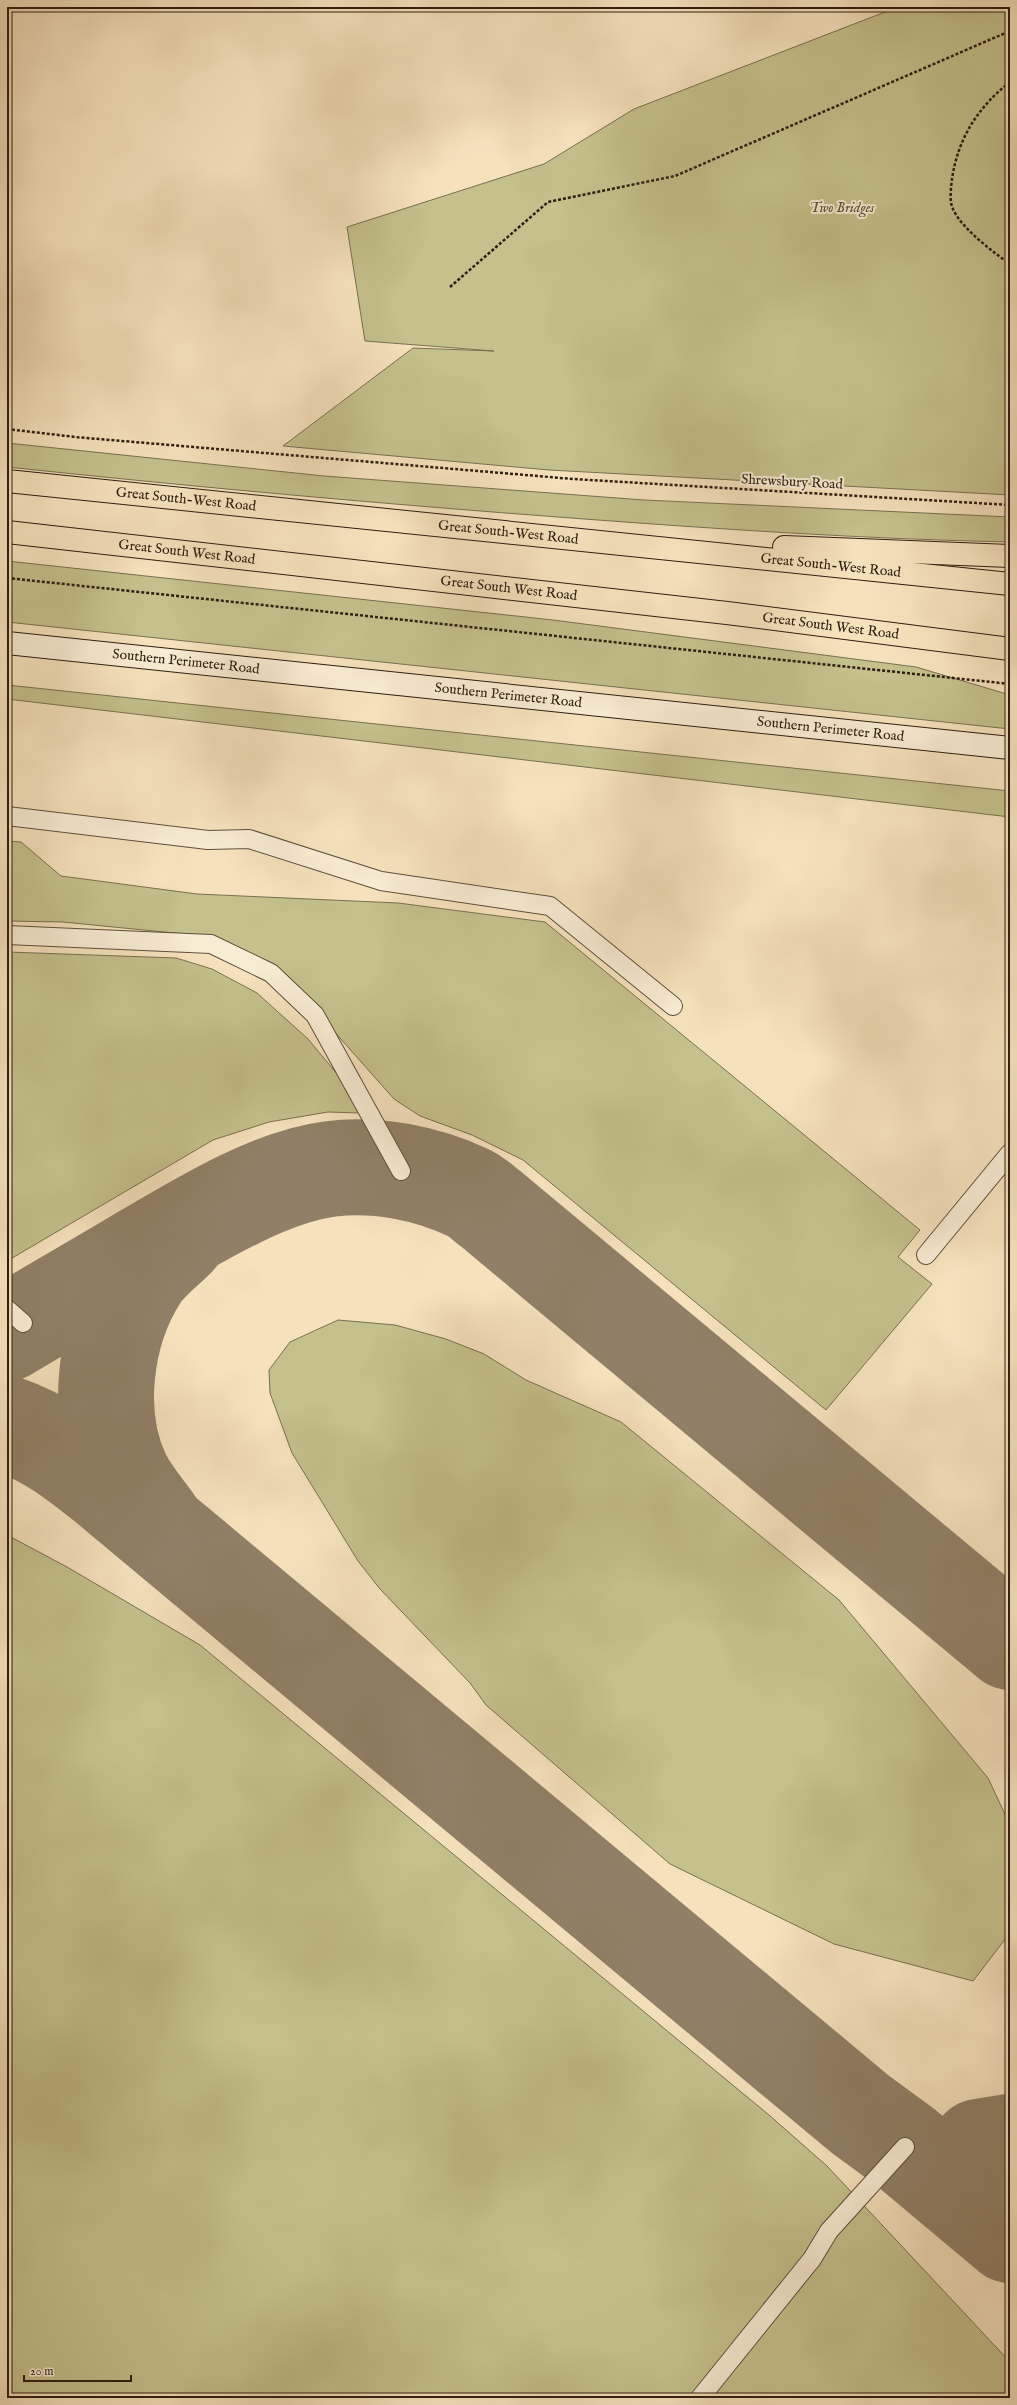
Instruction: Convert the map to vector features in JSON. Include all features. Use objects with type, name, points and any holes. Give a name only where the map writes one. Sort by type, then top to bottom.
[{"type":"highway","name":"Great South-West Road","points":[[7,481],[1010,584]]},
{"type":"highway","name":"Great South West Road","points":[[7,532],[727,613],[1010,648]]},
{"type":"highway","points":[[567,539],[1010,556]]},
{"type":"street","name":"Southern Perimeter Road","points":[[7,643],[1010,748]]},
{"type":"lane","points":[[7,816],[208,840],[250,839],[381,882],[550,906],[673,1006]]},
{"type":"lane","points":[[7,935],[211,944],[271,973],[315,1015],[401,1171]]},
{"type":"lane","points":[[926,1255],[1010,1153]]},
{"type":"lane","points":[[7,1309],[23,1323]]},
{"type":"lane","points":[[700,2398],[812,2259],[828,2232],[905,2147]]},
{"type":"path","points":[[450,287],[548,202],[675,176],[1010,32]]},
{"type":"path","points":[[1010,82],[991,97],[971,123],[962,141],[954,169],[951,190],[953,209],[965,226],[1010,264]]},
{"type":"path","name":"Shrewsbury Road","points":[[7,429],[91,438],[573,479],[1010,504]]},
{"type":"path","points":[[7,578],[1010,684]]},
{"type":"green space","name":"Two Bridges","points":[[898,7],[1010,7],[1010,495],[549,470],[283,446],[413,348],[494,351],[365,341],[347,227],[544,164],[634,109]]},
{"type":"green space","points":[[7,443],[324,476],[644,500],[1010,517],[1010,542],[845,536],[681,526],[289,495],[7,467]]},
{"type":"green space","points":[[7,561],[553,620],[916,667],[1010,695],[1010,729],[7,622]]},
{"type":"green space","points":[[7,685],[1010,791],[1010,817],[7,699]]},
{"type":"green space","points":[[7,841],[21,842],[61,876],[197,894],[398,903],[545,922],[920,1230],[898,1257],[932,1284],[826,1410],[523,1160],[472,1135],[420,1116],[394,1099],[293,985],[194,935],[63,922],[7,921]]},
{"type":"green space","points":[[7,952],[176,958],[212,969],[257,993],[308,1039],[358,1099],[360,1113],[328,1112],[269,1122],[213,1140],[7,1261]]},
{"type":"green space","points":[[338,1320],[395,1325],[446,1339],[484,1354],[526,1380],[621,1422],[839,1600],[988,1778],[1010,1825],[1010,1933],[973,1981],[834,1944],[670,1864],[486,1705],[470,1683],[380,1589],[358,1561],[292,1453],[270,1393],[269,1370],[290,1342]]},
{"type":"green space","points":[[7,1535],[67,1567],[200,1645],[769,2115],[827,2166],[1010,2362],[1010,2398],[7,2398]]},
{"type":"taxiway","points":[[7,1333],[209,1215],[233,1202],[282,1181],[306,1174],[347,1167],[365,1167],[401,1171],[436,1180],[472,1194],[491,1209],[1010,1642]]},
{"type":"taxiway","points":[[154,1521],[126,1482],[114,1453],[108,1427],[106,1401],[107,1375],[111,1349],[118,1323],[128,1299],[144,1272],[178,1238]]},
{"type":"taxiway","points":[[7,1424],[47,1442],[71,1458],[106,1485],[860,2114],[905,2147],[1010,2235]]},
{"type":"taxiway","points":[[979,2147],[1010,2142]]}]
